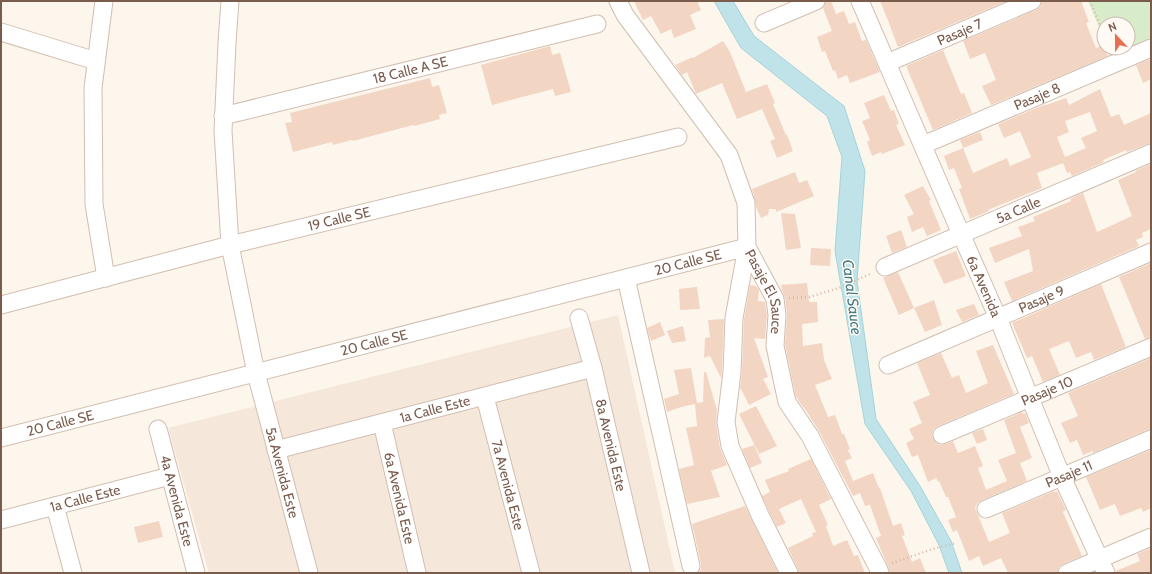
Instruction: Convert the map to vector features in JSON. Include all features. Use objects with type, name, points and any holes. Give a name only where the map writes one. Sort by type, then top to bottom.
[{"type":"street","points":[[104,1],[93,88],[94,204],[106,278]]},
{"type":"street","name":"5a Avenida Este","points":[[230,1],[223,116],[230,245],[256,373],[309,573]]},
{"type":"street","name":"Pasaje El Sauce","points":[[618,1],[625,15],[729,155],[746,203],[747,247],[775,299],[777,315],[775,346],[787,402],[810,436],[878,571]]},
{"type":"street","points":[[764,23],[816,1]]},
{"type":"street","name":"6a Avenida","points":[[860,1],[998,318],[1062,477],[1103,566]]},
{"type":"street","name":"Pasaje 7","points":[[887,63],[1032,1]]},
{"type":"street","name":"18 Calle A SE","points":[[223,116],[597,24]]},
{"type":"street","points":[[1,32],[96,61]]},
{"type":"street","name":"Pasaje 8","points":[[923,145],[1151,48]]},
{"type":"street","name":"19 Calle SE","points":[[1,305],[230,245],[678,137]]},
{"type":"street","name":"5a Calle","points":[[884,267],[1151,153]]},
{"type":"street","points":[[747,247],[734,318],[732,372],[726,422],[730,446],[760,515],[789,573]]},
{"type":"street","name":"20 Calle SE","points":[[1,438],[747,247]]},
{"type":"street","name":"Pasaje 9","points":[[888,365],[1151,252]]},
{"type":"street","points":[[626,278],[678,504],[690,566]]},
{"type":"street","name":"8a Avenida Este","points":[[579,318],[593,368],[641,573]]},
{"type":"street","name":"Pasaje 10","points":[[942,435],[1151,347]]},
{"type":"street","name":"1a Calle Este","points":[[276,450],[593,368]]},
{"type":"street","name":"7a Avenida Este","points":[[485,397],[531,573]]},
{"type":"street","name":"6a Avenida Este","points":[[382,423],[417,573]]},
{"type":"street","name":"4a Avenida Este","points":[[158,429],[196,573]]},
{"type":"street","name":"Pasaje 11","points":[[986,509],[1151,439]]},
{"type":"street","name":"1a Calle Este","points":[[1,520],[170,476]]},
{"type":"street","points":[[55,506],[72,573]]},
{"type":"street","points":[[1067,573],[1103,566],[1151,537]]},
{"type":"path","points":[[1090,1],[1096,16]]},
{"type":"path","points":[[775,299],[810,297],[839,288],[860,279]]},
{"type":"path","points":[[878,571],[936,548],[956,543]]},
{"type":"shaded area","points":[[618,315],[675,573],[209,573],[168,428]]},
{"type":"green space","points":[[1088,1],[1151,1],[1151,41],[1136,47],[1136,16],[1096,16],[1096,20]]},
{"type":"water","name":"Canal Sauce","points":[[714,1],[733,1],[754,36],[844,106],[865,171],[857,281],[876,419],[920,486],[951,541],[962,573],[949,573],[939,545],[911,491],[865,424],[835,251],[842,157],[827,116],[741,48]]},
{"type":"building","points":[[634,1],[697,1],[701,10],[690,15],[696,29],[674,38],[671,29],[661,34],[651,16],[643,20]]},
{"type":"building","points":[[826,1],[831,1],[836,14],[844,11],[849,24],[855,22],[862,41],[866,40],[880,72],[850,83],[847,75],[838,79],[825,51],[822,52],[817,37],[832,31],[823,8]]},
{"type":"building","points":[[880,1],[1007,1],[898,47]]},
{"type":"building","points":[[1042,1],[1081,1],[1089,22],[1086,23],[1096,48],[1096,56],[1108,56],[991,105],[982,86],[996,80],[985,53],[970,59],[963,41],[1040,7]]},
{"type":"building","points":[[723,41],[730,52],[746,92],[767,84],[775,103],[773,104],[793,151],[777,158],[770,141],[775,139],[762,109],[737,119],[722,83],[696,94],[687,72],[682,75],[675,65],[693,58]]},
{"type":"building","points":[[550,46],[552,55],[560,53],[571,92],[555,96],[553,89],[492,105],[481,65]]},
{"type":"building","points":[[943,50],[961,94],[964,93],[972,113],[933,130],[906,66]]},
{"type":"building","points":[[1151,59],[1151,79],[1143,83],[1136,65]]},
{"type":"building","points":[[430,78],[432,87],[439,85],[447,113],[439,115],[440,119],[353,141],[333,145],[332,142],[293,152],[285,123],[292,122],[290,113]]},
{"type":"building","points":[[1100,89],[1111,117],[1119,114],[1124,125],[1151,113],[1151,143],[1127,152],[1126,150],[1103,160],[1104,162],[1072,176],[1070,172],[1067,173],[1063,163],[1037,173],[1042,188],[970,219],[959,189],[962,188],[954,168],[949,170],[944,156],[963,148],[973,173],[1007,158],[1010,166],[1031,157],[1020,131],[1004,138],[998,124],[1046,104],[1066,98],[1069,105]],"holes":[[[1090,112],[1097,131],[1081,138],[1086,148],[1065,157],[1057,137],[1069,132],[1065,121]]]},
{"type":"building","points":[[884,95],[891,111],[894,110],[899,124],[896,125],[905,145],[882,154],[881,152],[872,156],[867,142],[870,140],[862,121],[870,118],[864,103]]},
{"type":"building","points":[[980,132],[983,140],[963,148],[960,140]]},
{"type":"building","points":[[1151,164],[1151,229],[1142,233],[1143,237],[1136,240],[1139,246],[1012,301],[1004,282],[1033,271],[1029,249],[995,263],[989,248],[1022,236],[1018,227],[1035,221],[1033,217],[1071,201],[1070,199],[1083,193],[1097,232],[1132,216],[1118,180]]},
{"type":"building","points":[[795,172],[799,183],[807,180],[814,196],[776,212],[776,209],[769,209],[768,215],[761,218],[756,207],[752,189]]},
{"type":"building","points":[[923,186],[931,200],[929,201],[941,230],[927,236],[923,227],[912,232],[907,217],[914,214],[904,195]]},
{"type":"building","points":[[781,213],[795,214],[801,248],[786,250]]},
{"type":"building","points":[[901,230],[907,247],[892,253],[886,236]]},
{"type":"building","points":[[811,248],[831,249],[830,266],[810,265]]},
{"type":"building","points":[[956,251],[966,276],[944,284],[933,260]]},
{"type":"building","points":[[1151,263],[1151,337],[1145,339],[1119,277]]},
{"type":"building","points":[[898,272],[914,308],[899,315],[883,278]]},
{"type":"building","points":[[807,283],[809,302],[817,302],[818,322],[802,324],[803,346],[822,343],[824,360],[832,379],[815,385],[828,417],[835,415],[842,434],[844,434],[850,449],[848,450],[852,458],[845,461],[853,481],[873,473],[880,488],[893,526],[901,523],[905,535],[902,536],[912,562],[920,558],[926,573],[890,573],[876,538],[881,536],[870,505],[865,506],[860,493],[853,496],[819,431],[796,397],[785,345],[787,314],[785,298],[781,285]]},
{"type":"building","points":[[1101,284],[1126,347],[1094,360],[1091,352],[1076,358],[1069,341],[1049,349],[1060,375],[1043,382],[1032,356],[1027,358],[1012,323]]},
{"type":"building","points":[[750,285],[756,286],[759,290],[758,301],[765,302],[767,315],[765,339],[754,338],[768,377],[763,379],[771,394],[749,405],[741,389],[740,390],[744,319]]},
{"type":"building","points":[[697,287],[700,309],[680,310],[679,289]]},
{"type":"building","points":[[934,300],[942,325],[925,332],[914,308]]},
{"type":"building","points":[[974,304],[979,315],[962,322],[956,310]]},
{"type":"building","points":[[724,319],[721,378],[710,356],[704,358],[705,338],[710,337],[708,320]]},
{"type":"building","points":[[660,322],[665,335],[651,341],[647,328]]},
{"type":"building","points":[[683,326],[686,341],[672,343],[667,331]]},
{"type":"building","points":[[993,345],[1014,394],[938,426],[934,429],[932,434],[933,438],[936,443],[940,445],[953,441],[958,453],[975,446],[983,466],[978,468],[986,490],[1007,481],[998,460],[1016,453],[1004,420],[1022,412],[1023,414],[1025,413],[1029,423],[1020,427],[1032,458],[1020,463],[1027,481],[982,500],[975,508],[989,542],[1010,533],[1002,513],[1057,491],[1066,510],[1063,512],[1082,556],[1063,564],[1059,567],[1057,573],[1008,573],[1001,558],[983,566],[979,556],[969,561],[957,530],[953,532],[948,520],[956,517],[948,497],[946,497],[939,481],[938,482],[936,478],[928,482],[918,455],[912,457],[906,443],[914,439],[909,429],[922,423],[913,402],[930,395],[917,363],[941,353],[952,378],[959,375],[966,393],[988,383],[976,351]]},
{"type":"building","points":[[1151,358],[1151,429],[1093,453],[1093,451],[1083,455],[1077,440],[1070,443],[1061,423],[1078,416],[1068,393]]},
{"type":"building","points":[[691,368],[697,403],[703,402],[704,372],[706,372],[717,410],[716,423],[720,448],[727,465],[711,471],[720,497],[687,504],[679,469],[694,465],[686,428],[697,426],[695,404],[667,412],[664,399],[679,394],[674,370]]},
{"type":"building","points":[[756,406],[777,446],[759,454],[739,414]]},
{"type":"building","points":[[983,429],[987,440],[977,444],[972,433]]},
{"type":"building","points":[[754,445],[762,463],[750,468],[742,449]]},
{"type":"building","points":[[1151,450],[1151,508],[1143,512],[1141,508],[1120,516],[1115,504],[1100,510],[1086,477]]},
{"type":"building","points":[[811,459],[831,499],[819,505],[828,525],[826,526],[833,546],[847,540],[854,556],[858,555],[865,573],[799,573],[788,548],[813,536],[812,533],[816,532],[801,499],[779,509],[786,523],[777,527],[769,511],[762,496],[770,492],[765,480],[789,471],[788,469]]},
{"type":"building","points":[[745,506],[778,573],[698,573],[701,569],[701,564],[692,524]]},
{"type":"building","points":[[159,521],[163,537],[138,543],[134,527]]},
{"type":"building","points":[[1151,548],[1151,573],[1116,573],[1116,571],[1140,561],[1137,554]]}]
